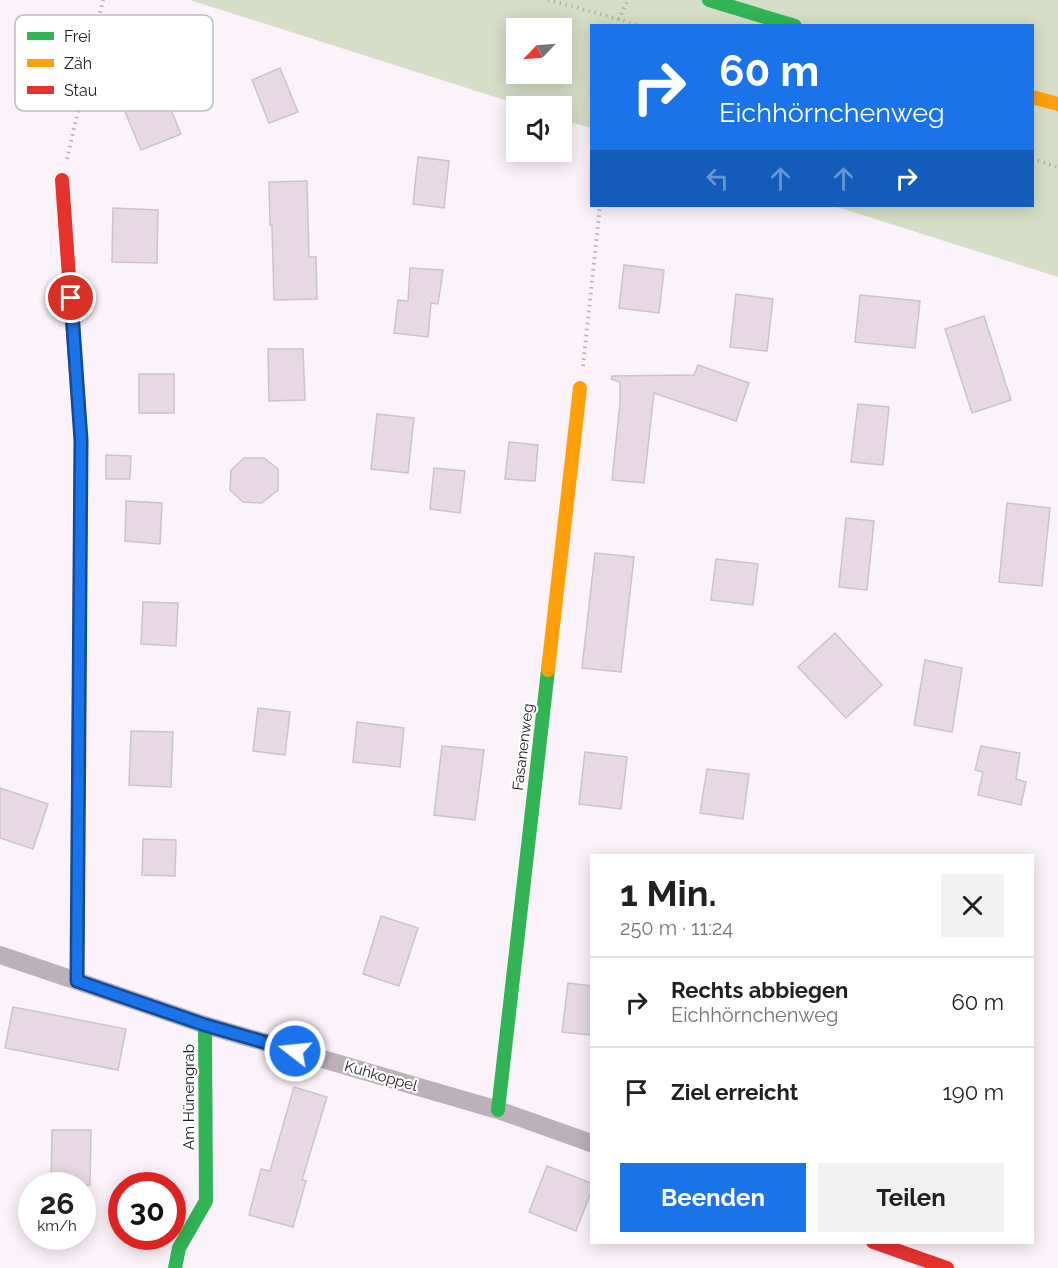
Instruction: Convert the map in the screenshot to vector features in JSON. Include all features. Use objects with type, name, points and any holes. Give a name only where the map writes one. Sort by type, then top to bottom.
[{"type":"street","points":[[709,0],[788,24]]},
{"type":"street","points":[[1034,98],[1058,104]]},
{"type":"street","points":[[62,180],[81,440],[77,981]]},
{"type":"street","name":"Fasanenweg","points":[[498,1110],[580,387]]},
{"type":"street","name":"Kuhkoppel","points":[[0,956],[205,1025],[498,1110],[590,1143]]},
{"type":"street","name":"Am Hünengrab","points":[[175,1268],[179,1248],[206,1201],[205,1025]]},
{"type":"street","points":[[879,1244],[947,1268]]},
{"type":"path","points":[[100,15],[103,0]]},
{"type":"path","points":[[548,0],[633,24]]},
{"type":"path","points":[[619,24],[628,0]]},
{"type":"path","points":[[62,180],[78,111]]},
{"type":"path","points":[[1034,160],[1058,167]]},
{"type":"path","points":[[580,387],[600,207]]},
{"type":"green space","points":[[190,0],[1058,0],[1058,277],[837,207],[1034,207],[1034,24],[590,24],[590,128],[572,122],[572,96],[506,96],[506,101]]},
{"type":"building","points":[[280,68],[298,112],[269,123],[252,80]]},
{"type":"building","points":[[125,111],[172,111],[181,134],[141,150]]},
{"type":"building","points":[[418,157],[449,161],[444,208],[413,204]]},
{"type":"building","points":[[307,181],[309,257],[316,257],[317,299],[274,300],[269,182]]},
{"type":"building","points":[[113,208],[158,210],[157,263],[112,262]]},
{"type":"building","points":[[624,265],[664,270],[659,313],[619,308]]},
{"type":"building","points":[[410,268],[443,270],[438,304],[431,303],[428,337],[394,333],[398,300],[408,301]]},
{"type":"building","points":[[736,294],[773,299],[767,351],[730,347]]},
{"type":"building","points":[[860,295],[920,301],[915,348],[855,342]]},
{"type":"building","points":[[984,316],[1011,400],[972,413],[945,329]]},
{"type":"building","points":[[268,349],[303,349],[305,400],[269,401]]},
{"type":"building","points":[[698,365],[749,383],[736,421],[654,393],[644,483],[612,480],[620,382],[611,379],[612,376],[694,375]]},
{"type":"building","points":[[139,374],[174,374],[174,413],[139,413]]},
{"type":"building","points":[[858,404],[889,407],[883,465],[851,462]]},
{"type":"building","points":[[377,414],[414,418],[408,473],[371,469]]},
{"type":"building","points":[[509,442],[538,445],[535,481],[505,479]]},
{"type":"building","points":[[106,455],[131,456],[130,479],[106,479]]},
{"type":"building","points":[[244,458],[264,458],[278,469],[278,490],[262,503],[243,502],[230,490],[231,470]]},
{"type":"building","points":[[434,468],[465,471],[460,513],[430,509]]},
{"type":"building","points":[[126,501],[162,503],[160,544],[125,541]]},
{"type":"building","points":[[1007,503],[1050,508],[1042,586],[999,582]]},
{"type":"building","points":[[846,518],[874,521],[867,590],[839,587]]},
{"type":"building","points":[[595,553],[634,557],[621,672],[582,668]]},
{"type":"building","points":[[716,559],[758,564],[753,605],[711,600]]},
{"type":"building","points":[[143,602],[178,603],[176,646],[141,644]]},
{"type":"building","points":[[835,633],[882,685],[846,718],[798,667]]},
{"type":"building","points":[[925,660],[962,668],[952,732],[914,725]]},
{"type":"building","points":[[258,708],[290,712],[285,755],[253,751]]},
{"type":"building","points":[[357,722],[404,728],[400,767],[353,762]]},
{"type":"building","points":[[131,731],[173,732],[171,787],[129,785]]},
{"type":"building","points":[[442,746],[484,750],[475,820],[434,815]]},
{"type":"building","points":[[981,746],[1020,753],[1016,779],[1026,782],[1021,805],[978,795],[983,772],[975,770]]},
{"type":"building","points":[[585,752],[627,757],[621,809],[579,804]]},
{"type":"building","points":[[707,769],[749,774],[743,819],[700,813]]},
{"type":"building","points":[[0,788],[48,804],[33,849],[0,838]]},
{"type":"building","points":[[143,839],[176,840],[175,876],[142,875]]},
{"type":"building","points":[[381,916],[418,928],[399,986],[363,974]]},
{"type":"building","points":[[568,983],[590,986],[590,1035],[562,1032]]},
{"type":"building","points":[[13,1007],[126,1029],[118,1070],[5,1048]]},
{"type":"building","points":[[294,1087],[327,1097],[302,1180],[306,1181],[293,1227],[249,1215],[261,1169],[270,1171]]},
{"type":"building","points":[[52,1130],[91,1130],[90,1172],[51,1172]]},
{"type":"building","points":[[547,1166],[590,1183],[590,1195],[576,1231],[529,1212]]},
{"type":"traffic: fast","points":[[709,0],[788,24]]},
{"type":"traffic: fast","points":[[498,1110],[548,670]]},
{"type":"traffic: fast","points":[[77,981],[78,823]]},
{"type":"traffic: fast","points":[[175,1268],[179,1248],[206,1201],[205,1025]]},
{"type":"traffic: slow","points":[[1034,98],[1058,104]]},
{"type":"traffic: slow","points":[[75,360],[81,440],[78,823]]},
{"type":"traffic: slow","points":[[548,670],[580,388]]},
{"type":"traffic: jam","points":[[62,180],[75,360]]},
{"type":"traffic: jam","points":[[879,1244],[947,1268]]},
{"type":"route","points":[[71,298],[81,440],[77,981],[205,1025],[295,1051]]}]
